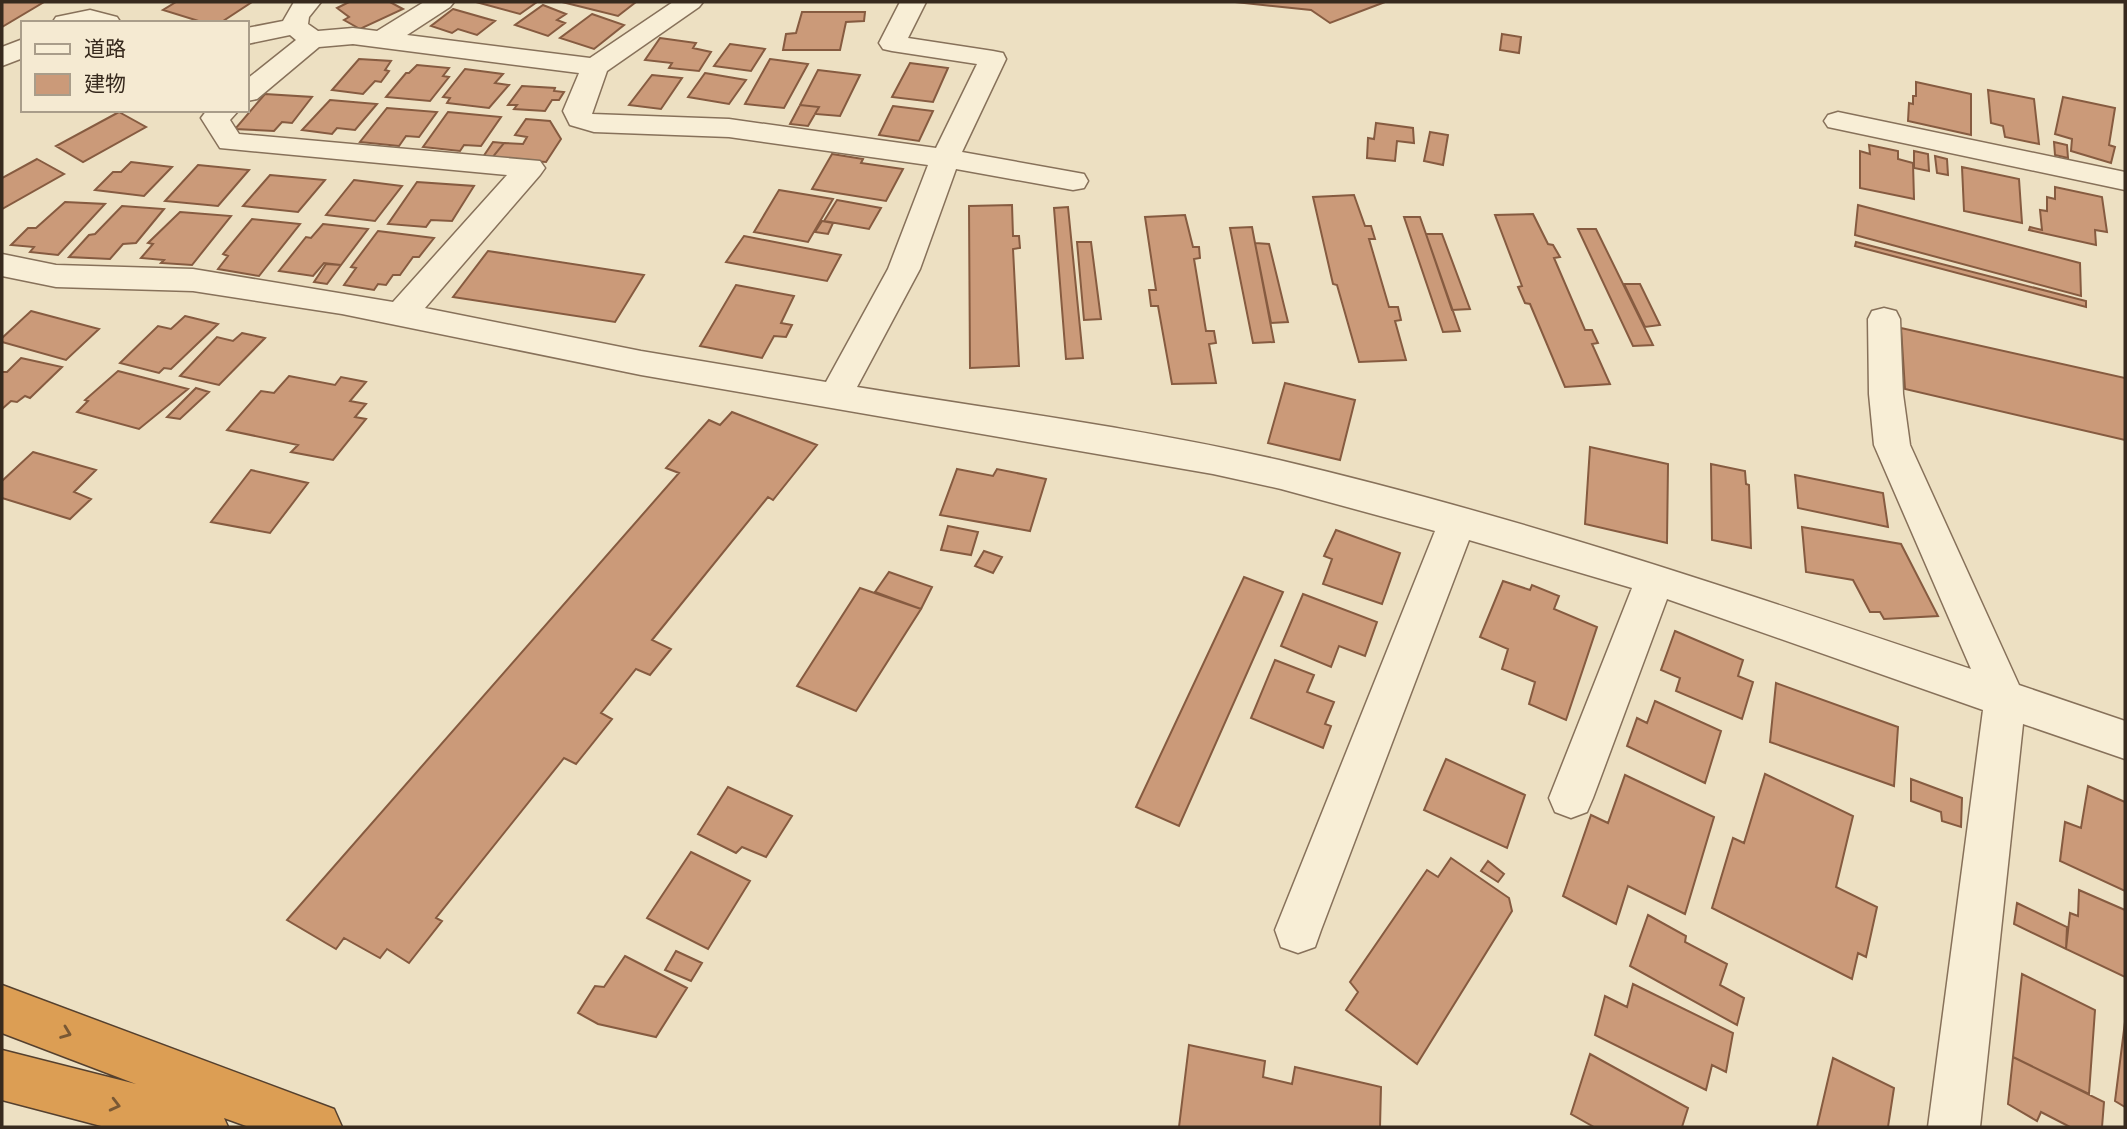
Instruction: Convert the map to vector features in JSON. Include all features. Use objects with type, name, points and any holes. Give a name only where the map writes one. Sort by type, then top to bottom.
[{"type":"highway","points":[[2,1009],[316,1127]]},
{"type":"highway","points":[[2,1075],[202,1127]]},
{"type":"street","points":[[304,33],[296,16],[308,2]]},
{"type":"street","points":[[381,40],[441,2]]},
{"type":"street","points":[[690,2],[595,67],[577,111],[580,119],[594,122],[729,128],[945,158],[1073,181]]},
{"type":"street","points":[[835,396],[904,268],[945,158],[993,58],[892,43],[913,2]]},
{"type":"street","points":[[75,21],[90,18],[101,21]]},
{"type":"street","points":[[248,92],[304,33]]},
{"type":"street","points":[[248,36],[304,33],[353,36],[595,67]]},
{"type":"street","points":[[2,58],[21,48]]},
{"type":"street","points":[[222,112],[215,118],[230,142],[530,167],[401,314]]},
{"type":"street","points":[[1838,121],[2125,181]]},
{"type":"street","points":[[7,272],[193,280],[401,314],[641,363],[1213,460],[1281,475],[1655,579],[2125,740]]},
{"type":"street","points":[[1884,318],[1886,394],[1892,445],[2005,700],[1954,1127]]},
{"type":"street","points":[[1298,930],[1457,522]]},
{"type":"street","points":[[1571,798],[1655,579]]},
{"type":"building","points":[[2,2],[44,2],[2,27]]},
{"type":"building","points":[[176,2],[252,2],[223,21],[199,21],[163,10]]},
{"type":"building","points":[[349,2],[390,2],[403,9],[360,29],[344,20],[349,17],[337,8]]},
{"type":"building","points":[[476,2],[537,2],[520,14]]},
{"type":"building","points":[[562,2],[636,2],[618,16]]},
{"type":"building","points":[[1235,2],[1385,2],[1330,23],[1311,10]]},
{"type":"building","points":[[543,5],[566,14],[557,20],[565,23],[548,36],[515,25]]},
{"type":"building","points":[[453,9],[495,21],[477,35],[458,29],[452,33],[431,26]]},
{"type":"building","points":[[802,12],[865,12],[864,21],[846,22],[840,50],[783,50],[786,34],[796,33]]},
{"type":"building","points":[[592,14],[624,25],[594,49],[560,38]]},
{"type":"building","points":[[1502,34],[1521,37],[1519,53],[1500,50]]},
{"type":"building","points":[[660,38],[696,43],[693,48],[711,52],[699,71],[669,68],[672,63],[645,60]]},
{"type":"building","points":[[730,44],[765,49],[751,71],[714,66]]},
{"type":"building","points":[[359,59],[391,61],[385,70],[389,71],[381,82],[375,81],[363,94],[332,90]]},
{"type":"building","points":[[770,59],[808,64],[784,108],[745,104]]},
{"type":"building","points":[[910,63],[948,68],[933,102],[892,97]]},
{"type":"building","points":[[417,65],[449,68],[443,76],[449,77],[430,101],[386,97],[406,73]]},
{"type":"building","points":[[465,69],[503,74],[495,83],[509,85],[489,108],[447,103],[450,98],[443,97]]},
{"type":"building","points":[[818,70],[860,75],[840,116],[815,114],[819,107],[800,105]]},
{"type":"building","points":[[705,73],[746,80],[729,104],[688,97]]},
{"type":"building","points":[[652,75],[682,78],[661,109],[629,105]]},
{"type":"building","points":[[1916,82],[1971,94],[1971,135],[1908,121],[1909,103],[1913,104],[1913,96],[1916,96]]},
{"type":"building","points":[[522,86],[555,88],[554,91],[564,92],[559,100],[552,100],[545,111],[514,109],[517,105],[508,105]]},
{"type":"building","points":[[1988,90],[2034,99],[2039,144],[2005,137],[2003,126],[1991,123]]},
{"type":"building","points":[[265,94],[312,97],[292,123],[282,122],[274,131],[235,129]]},
{"type":"building","points":[[2063,97],[2115,108],[2109,145],[2115,147],[2111,163],[2071,151],[2072,139],[2055,134]]},
{"type":"building","points":[[330,100],[377,104],[355,130],[337,128],[332,134],[302,130]]},
{"type":"building","points":[[800,105],[819,107],[808,126],[790,124]]},
{"type":"building","points":[[893,106],[933,111],[919,141],[879,135]]},
{"type":"building","points":[[387,108],[437,112],[419,137],[406,136],[399,146],[360,142]]},
{"type":"building","points":[[119,112],[146,127],[83,162],[56,146]]},
{"type":"building","points":[[448,112],[501,117],[481,146],[464,145],[460,151],[423,147]]},
{"type":"building","points":[[526,119],[550,121],[561,139],[546,162],[492,158],[504,143],[523,144],[527,137],[515,135]]},
{"type":"building","points":[[1376,123],[1413,128],[1414,143],[1397,141],[1395,161],[1367,158],[1368,138],[1374,139]]},
{"type":"building","points":[[1430,132],[1448,135],[1443,165],[1424,161]]},
{"type":"building","points":[[493,142],[504,143],[492,158],[483,157]]},
{"type":"building","points":[[2054,142],[2067,145],[2068,158],[2055,155]]},
{"type":"building","points":[[1869,145],[1898,151],[1898,159],[1913,163],[1914,199],[1860,188],[1860,151],[1870,154]]},
{"type":"building","points":[[1914,151],[1928,154],[1929,171],[1914,168]]},
{"type":"building","points":[[832,154],[863,159],[861,163],[903,169],[886,201],[812,189]]},
{"type":"building","points":[[1935,156],[1947,159],[1948,175],[1937,173]]},
{"type":"building","points":[[37,159],[64,174],[2,209],[2,178]]},
{"type":"building","points":[[131,162],[172,167],[144,196],[95,190],[113,172],[121,172]]},
{"type":"building","points":[[198,165],[249,170],[218,206],[165,201]]},
{"type":"building","points":[[1962,167],[2019,179],[2022,223],[1964,211]]},
{"type":"building","points":[[270,175],[325,180],[298,212],[243,206]]},
{"type":"building","points":[[354,180],[402,186],[375,221],[326,215]]},
{"type":"building","points":[[417,182],[474,186],[452,221],[431,220],[426,227],[388,224]]},
{"type":"building","points":[[2055,187],[2102,197],[2107,232],[2095,230],[2096,245],[2029,230],[2030,227],[2042,230],[2040,210],[2047,211],[2047,197],[2055,199]]},
{"type":"building","points":[[779,190],[833,199],[808,242],[754,232]]},
{"type":"building","points":[[1354,195],[1365,226],[1371,226],[1375,239],[1369,239],[1389,307],[1398,307],[1401,320],[1395,321],[1406,360],[1359,362],[1337,285],[1333,284],[1313,197]]},
{"type":"building","points":[[837,200],[881,208],[869,229],[824,221]]},
{"type":"building","points":[[65,202],[105,204],[58,255],[30,252],[34,247],[11,245],[28,228],[36,228]]},
{"type":"building","points":[[1012,205],[1013,236],[1019,236],[1020,248],[1013,249],[1019,366],[970,368],[969,206]]},
{"type":"building","points":[[1858,205],[2080,263],[2081,296],[1855,235]]},
{"type":"building","points":[[122,206],[164,209],[136,243],[123,244],[110,259],[69,257],[89,235],[95,234]]},
{"type":"building","points":[[1068,207],[1083,358],[1066,359],[1054,208]]},
{"type":"building","points":[[180,212],[231,216],[192,265],[161,263],[164,260],[141,258],[153,244],[148,243]]},
{"type":"building","points":[[1533,214],[1548,244],[1553,245],[1560,257],[1554,258],[1585,330],[1592,330],[1598,343],[1592,344],[1610,384],[1565,387],[1530,304],[1525,303],[1518,287],[1522,286],[1495,215]]},
{"type":"building","points":[[1185,215],[1193,247],[1199,247],[1200,258],[1194,259],[1206,331],[1214,331],[1216,343],[1209,344],[1216,383],[1172,384],[1158,306],[1151,306],[1149,290],[1156,290],[1145,217]]},
{"type":"building","points":[[1404,217],[1420,217],[1460,331],[1443,332]]},
{"type":"building","points":[[252,219],[300,224],[259,276],[218,269],[228,256],[223,254]]},
{"type":"building","points":[[822,221],[833,223],[828,234],[815,232]]},
{"type":"building","points":[[323,224],[368,229],[341,265],[324,263],[313,276],[279,271],[306,237],[311,238]]},
{"type":"building","points":[[1252,227],[1274,342],[1253,343],[1230,228]]},
{"type":"building","points":[[1578,229],[1596,229],[1653,345],[1633,346]]},
{"type":"building","points":[[378,231],[434,238],[419,257],[413,257],[400,275],[393,275],[386,285],[378,284],[374,290],[344,285],[356,268],[351,267]]},
{"type":"building","points":[[1426,234],[1442,234],[1470,309],[1452,310]]},
{"type":"building","points":[[744,236],[841,255],[827,281],[726,262]]},
{"type":"building","points":[[1077,242],[1091,242],[1101,319],[1084,320]]},
{"type":"building","points":[[1856,242],[2086,301],[2086,307],[1855,246]]},
{"type":"building","points":[[1255,243],[1269,244],[1288,322],[1271,323]]},
{"type":"building","points":[[488,251],[644,275],[615,322],[453,297]]},
{"type":"building","points":[[326,264],[341,265],[327,284],[314,282]]},
{"type":"building","points":[[1624,284],[1640,284],[1660,325],[1645,327]]},
{"type":"building","points":[[736,285],[794,296],[781,323],[792,325],[786,337],[774,336],[762,358],[700,346]]},
{"type":"building","points":[[31,311],[99,329],[66,360],[2,342],[2,338]]},
{"type":"building","points":[[185,316],[218,324],[171,369],[164,368],[159,373],[120,363],[158,326],[171,329]]},
{"type":"building","points":[[1901,328],[2125,378],[2125,440],[1905,389]]},
{"type":"building","points":[[242,333],[265,338],[219,385],[180,376],[217,337],[233,341]]},
{"type":"building","points":[[21,358],[62,367],[30,398],[25,396],[17,402],[11,401],[2,409],[2,372],[7,372]]},
{"type":"building","points":[[118,371],[188,389],[139,429],[77,412],[88,401],[85,400]]},
{"type":"building","points":[[289,376],[335,385],[341,377],[366,382],[350,401],[366,404],[355,417],[366,419],[333,460],[291,452],[298,445],[227,430],[261,391],[274,393]]},
{"type":"building","points":[[1285,383],[1355,400],[1340,460],[1268,443]]},
{"type":"building","points":[[196,388],[209,392],[180,419],[167,417]]},
{"type":"building","points":[[732,412],[817,445],[773,500],[768,497],[652,640],[671,649],[650,675],[636,669],[601,713],[612,719],[576,764],[564,758],[436,918],[442,921],[409,963],[387,949],[380,958],[344,938],[336,949],[287,920],[679,473],[666,468],[709,420],[720,425]]},
{"type":"building","points":[[1590,447],[1668,464],[1667,543],[1585,524]]},
{"type":"building","points":[[33,452],[96,470],[74,492],[91,499],[70,519],[2,498],[2,481]]},
{"type":"building","points":[[1711,464],[1745,471],[1746,484],[1749,485],[1751,548],[1712,540]]},
{"type":"building","points":[[957,469],[993,476],[997,469],[1046,479],[1030,531],[940,515]]},
{"type":"building","points":[[251,470],[308,483],[270,533],[211,522]]},
{"type":"building","points":[[1795,475],[1883,493],[1888,527],[1798,508]]},
{"type":"building","points":[[948,526],[978,532],[971,555],[941,550]]},
{"type":"building","points":[[1802,527],[1901,544],[1938,616],[1884,619],[1880,612],[1870,612],[1853,580],[1806,572]]},
{"type":"building","points":[[1336,530],[1400,553],[1382,604],[1323,584],[1332,559],[1324,556]]},
{"type":"building","points":[[984,551],[1002,557],[993,573],[975,566]]},
{"type":"building","points":[[889,572],[932,587],[921,609],[875,592]]},
{"type":"building","points":[[1244,577],[1283,592],[1179,826],[1136,807]]},
{"type":"building","points":[[1503,581],[1530,590],[1532,585],[1559,596],[1554,609],[1597,627],[1566,720],[1529,704],[1535,682],[1502,669],[1508,649],[1480,637]]},
{"type":"building","points":[[860,588],[921,609],[856,711],[797,686]]},
{"type":"building","points":[[1303,594],[1377,622],[1365,656],[1339,646],[1331,667],[1281,646]]},
{"type":"building","points":[[1675,631],[1743,660],[1738,676],[1753,682],[1742,719],[1676,691],[1680,678],[1661,670]]},
{"type":"building","points":[[1275,660],[1314,675],[1307,692],[1334,702],[1325,724],[1331,726],[1323,748],[1251,718]]},
{"type":"building","points":[[1776,683],[1898,727],[1894,786],[1770,742]]},
{"type":"building","points":[[1655,701],[1721,731],[1705,783],[1627,746],[1637,718],[1647,723]]},
{"type":"building","points":[[1446,759],[1525,795],[1507,848],[1424,810]]},
{"type":"building","points":[[1765,774],[1853,816],[1836,887],[1877,907],[1866,957],[1858,953],[1852,979],[1712,908],[1733,838],[1744,843]]},
{"type":"building","points":[[1625,775],[1714,817],[1685,914],[1628,886],[1616,924],[1563,896],[1591,815],[1608,823]]},
{"type":"building","points":[[1911,779],[1962,798],[1961,827],[1942,821],[1941,812],[1911,801]]},
{"type":"building","points":[[2088,786],[2125,802],[2125,891],[2060,861],[2065,822],[2081,828]]},
{"type":"building","points":[[728,787],[792,816],[766,857],[742,847],[736,853],[698,834]]},
{"type":"building","points":[[691,852],[750,881],[708,949],[647,918]]},
{"type":"building","points":[[1451,858],[1509,898],[1512,911],[1417,1064],[1346,1010],[1358,992],[1350,982],[1427,870],[1438,877]]},
{"type":"building","points":[[1488,861],[1504,874],[1498,882],[1481,871]]},
{"type":"building","points":[[2079,890],[2125,910],[2125,977],[2066,949],[2070,913],[2078,916]]},
{"type":"building","points":[[2017,903],[2067,927],[2066,949],[2014,924]]},
{"type":"building","points":[[1648,915],[1686,936],[1685,942],[1727,964],[1720,985],[1744,998],[1737,1025],[1630,966]]},
{"type":"building","points":[[676,951],[702,963],[691,981],[665,970]]},
{"type":"building","points":[[625,956],[687,988],[656,1037],[598,1024],[578,1013],[595,986],[604,987]]},
{"type":"building","points":[[2022,974],[2095,1010],[2089,1094],[2013,1057]]},
{"type":"building","points":[[1633,984],[1733,1033],[1726,1072],[1712,1065],[1706,1090],[1595,1035],[1605,996],[1627,1007]]},
{"type":"building","points":[[2125,1022],[2125,1107],[2115,1101]]},
{"type":"building","points":[[1189,1045],[1265,1061],[1263,1077],[1292,1084],[1295,1067],[1381,1087],[1380,1127],[1179,1127]]},
{"type":"building","points":[[1590,1054],[1688,1108],[1682,1127],[1594,1127],[1571,1114]]},
{"type":"building","points":[[2013,1057],[2104,1102],[2102,1127],[2070,1127],[2041,1112],[2037,1121],[2008,1104]]},
{"type":"building","points":[[1833,1058],[1894,1088],[1888,1127],[1817,1127]]}]
